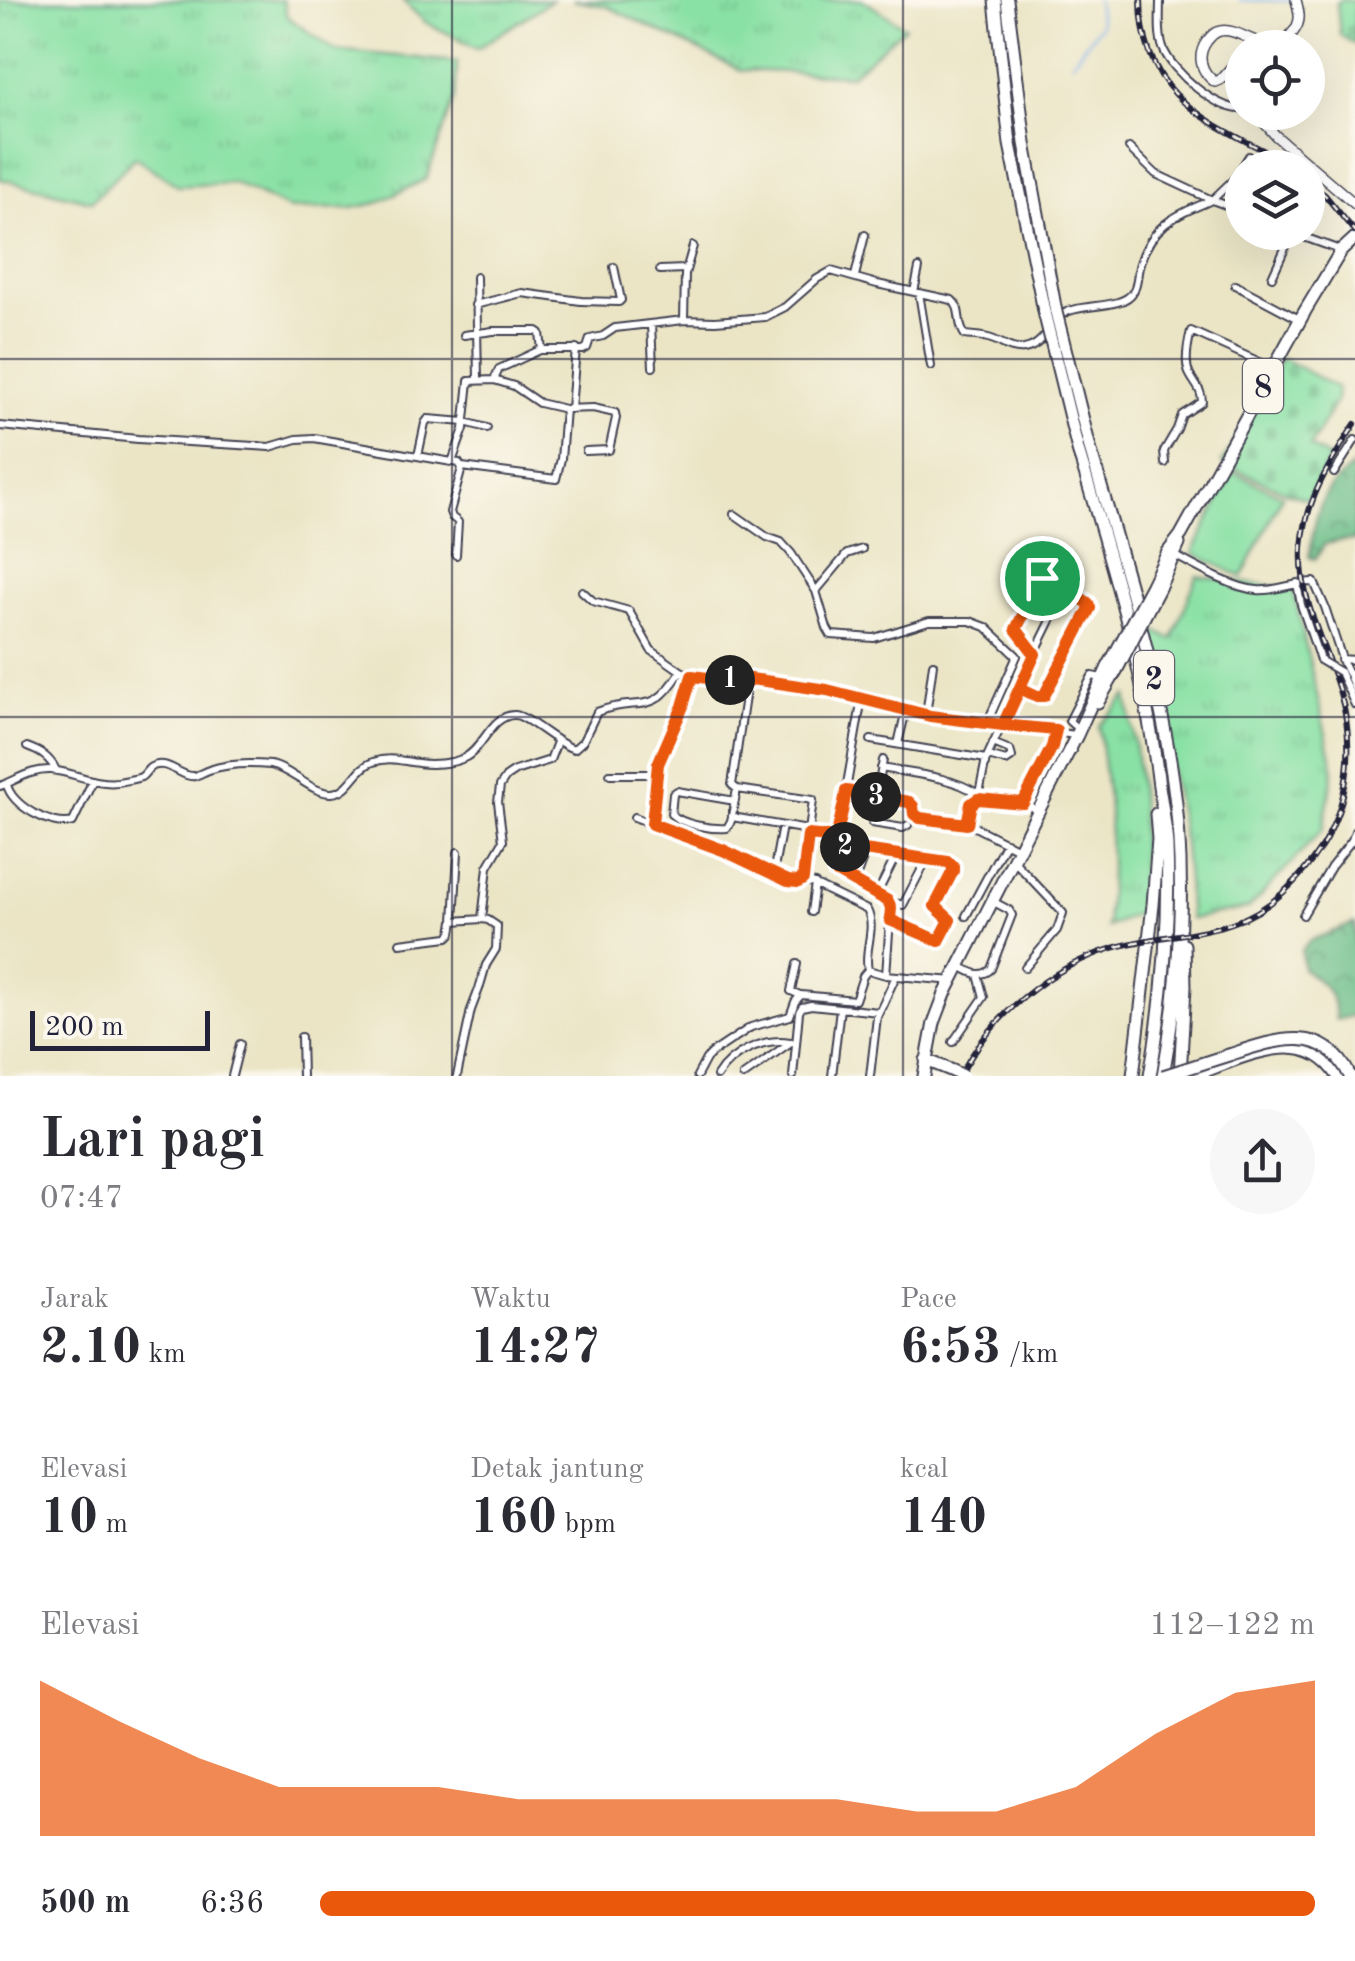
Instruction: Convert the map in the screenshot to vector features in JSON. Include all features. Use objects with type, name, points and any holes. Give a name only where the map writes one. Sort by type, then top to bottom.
[{"type":"highway","name":"2","points":[[995,0],[1010,144],[1155,750],[1167,844],[1167,916],[1150,1076]]},
{"type":"highway","name":"2","points":[[1007,0],[1050,314]]},
{"type":"highway","name":"8","points":[[936,1071],[938,1013],[1012,850],[1038,811],[1181,534],[1273,368],[1349,243]]},
{"type":"highway","name":"2","points":[[1084,449],[1155,684],[1173,782],[1180,916],[1163,1076]]},
{"type":"highway","points":[[1134,1076],[1158,839],[1151,760],[1155,750]]},
{"type":"highway","points":[[1180,916],[1185,987],[1180,1076]]},
{"type":"highway","name":"8","points":[[936,1071],[936,1046],[956,976]]},
{"type":"highway","points":[[1163,1076],[1254,1046],[1296,1038],[1324,1046],[1344,1064],[1350,1076]]},
{"type":"highway","points":[[1192,1076],[1288,1047],[1318,1054],[1338,1076]]},
{"type":"main road","points":[[1295,30],[1300,20],[1296,0]]},
{"type":"main road","points":[[1225,31],[1210,37],[1201,52],[1203,69],[1216,82],[1225,74]]},
{"type":"main road","points":[[1271,130],[1355,204]]},
{"type":"street","points":[[1160,0],[1161,40],[1169,59],[1184,76],[1225,107]]},
{"type":"street","points":[[1128,148],[1156,174],[1225,204]]},
{"type":"street","points":[[493,380],[499,368],[542,350],[586,349],[590,339],[614,328],[764,317],[785,307],[828,272],[838,271],[955,302],[965,335],[989,338],[1014,349],[1031,347],[1043,339],[1061,314],[1082,306],[1126,300],[1134,290],[1142,258],[1164,222],[1212,200],[1225,188]]},
{"type":"street","points":[[855,276],[865,235]]},
{"type":"street","points":[[684,320],[685,269],[693,246]]},
{"type":"street","points":[[1272,277],[1284,250]]},
{"type":"street","points":[[475,305],[522,293],[619,302],[614,267]]},
{"type":"street","points":[[919,268],[917,293],[931,366]]},
{"type":"street","points":[[660,270],[685,269]]},
{"type":"street","points":[[476,277],[478,379]]},
{"type":"street","points":[[1236,285],[1300,320]]},
{"type":"street","points":[[651,324],[653,367]]},
{"type":"street","points":[[464,335],[537,330],[542,350]]},
{"type":"street","points":[[1165,463],[1164,451],[1182,416],[1202,402],[1201,390],[1186,360],[1190,331],[1273,368]]},
{"type":"street","points":[[0,426],[270,448],[297,439],[321,438],[460,463],[462,467],[556,479],[576,349]]},
{"type":"street","points":[[453,462],[465,422],[471,379],[514,386],[536,402],[613,412],[616,416],[610,450],[586,452]]},
{"type":"street","points":[[418,456],[428,418],[487,428]]},
{"type":"street","points":[[1334,473],[1355,440]]},
{"type":"street","points":[[456,554],[458,522],[450,512],[462,467]]},
{"type":"street","points":[[734,514],[786,546],[809,577],[831,635],[864,639],[942,620],[974,622],[991,631],[1017,656],[987,723]]},
{"type":"street","points":[[816,591],[847,554],[862,549]]},
{"type":"street","points":[[1172,554],[1252,590],[1315,583],[1355,690]]},
{"type":"street","points":[[1030,602],[1019,596],[1034,561],[1046,567],[1042,578],[1030,602],[1016,629],[1035,652]]},
{"type":"street","points":[[1020,688],[1044,696],[1089,610],[1088,603],[1042,578]]},
{"type":"street","points":[[1297,583],[1320,660],[1348,674]]},
{"type":"street","points":[[582,591],[603,605],[629,611],[650,650],[681,671],[747,683]]},
{"type":"street","points":[[967,824],[987,757],[1065,592]]},
{"type":"street","points":[[1341,659],[1355,660]]},
{"type":"street","points":[[926,715],[933,664]]},
{"type":"street","points":[[93,780],[72,822],[62,824],[20,804],[3,785],[36,771],[119,782],[144,776],[155,766],[168,766],[192,776],[230,764],[252,764],[284,769],[317,789],[332,793],[344,789],[362,767],[378,760],[393,758],[423,764],[464,758],[495,725],[511,716],[522,717],[557,742],[577,748],[597,712],[622,705],[651,704],[668,691],[681,671]]},
{"type":"street","points":[[1348,674],[1355,705]]},
{"type":"street","points":[[652,824],[662,753],[692,676]]},
{"type":"street","points":[[803,879],[813,800],[737,789],[732,783],[747,683],[751,679],[827,690],[926,715],[1056,730],[1080,729]]},
{"type":"street","points":[[862,698],[833,861],[835,871],[899,906],[928,859]]},
{"type":"street","points":[[898,744],[906,710]]},
{"type":"street","points":[[1023,803],[1052,747],[1056,730]]},
{"type":"street","points":[[870,740],[1006,761],[1012,758],[1010,750],[993,743]]},
{"type":"street","points":[[482,919],[488,868],[503,841],[500,786],[514,771],[550,760],[557,742]]},
{"type":"street","points":[[27,747],[40,751],[57,771]]},
{"type":"street","points":[[908,824],[898,828],[872,824],[882,764],[954,782],[978,796],[1023,803],[1038,811]]},
{"type":"street","points":[[610,774],[657,774]]},
{"type":"street","points":[[734,801],[680,790],[671,801],[671,814],[676,819],[721,828],[729,826],[737,789]]},
{"type":"street","points":[[846,791],[910,803],[918,817],[967,824],[1012,850],[1062,913],[1057,930],[1025,968]]},
{"type":"street","points":[[732,817],[782,826],[866,850],[948,862],[954,868],[935,904],[950,920],[942,939],[890,920]]},
{"type":"street","points":[[634,818],[723,850],[791,882],[803,879],[868,910],[868,970]]},
{"type":"street","points":[[773,874],[782,826]]},
{"type":"street","points":[[1303,915],[1355,831]]},
{"type":"street","points":[[854,882],[866,850]]},
{"type":"street","points":[[966,916],[1012,850]]},
{"type":"street","points":[[400,942],[450,936],[458,852]]},
{"type":"street","points":[[877,894],[896,854]]},
{"type":"street","points":[[812,912],[815,884]]},
{"type":"street","points":[[886,975],[891,908],[888,901]]},
{"type":"street","points":[[868,970],[896,976],[987,973],[1012,915],[992,901]]},
{"type":"street","points":[[454,921],[482,919],[498,926],[498,942],[470,1010],[457,1076]]},
{"type":"street","points":[[797,964],[791,991],[855,1000],[862,976],[868,970]]},
{"type":"street","points":[[953,1042],[984,996],[978,974]]},
{"type":"street","points":[[870,1076],[879,1012],[896,976]]},
{"type":"street","points":[[802,995],[806,1006]]},
{"type":"street","points":[[697,1076],[712,1053],[752,1027],[790,1016],[802,995]]},
{"type":"street","points":[[792,1076],[794,1040],[800,1012],[806,1006],[879,1012]]},
{"type":"street","points":[[832,1076],[840,1008]]},
{"type":"street","points":[[301,1036],[302,1076]]},
{"type":"street","points":[[718,1076],[727,1064],[760,1043],[794,1040]]},
{"type":"street","points":[[743,1076],[794,1040]]},
{"type":"street","points":[[232,1076],[240,1044]]},
{"type":"green space","points":[[0,0],[283,0],[287,17],[335,50],[457,62],[455,98],[426,179],[377,203],[352,208],[289,209],[234,183],[178,186],[135,157],[92,201],[0,179]]},
{"type":"green space","points":[[402,0],[552,0],[478,48],[425,22]]},
{"type":"green space","points":[[572,0],[863,0],[905,27],[851,75],[740,70],[606,6]]},
{"type":"green space","points":[[1355,0],[1355,44],[1340,35],[1337,3]]},
{"type":"green space","points":[[1282,358],[1337,388],[1336,401],[1310,447],[1330,458],[1307,499],[1222,463]]},
{"type":"green space","points":[[1355,465],[1355,541],[1325,544],[1315,559],[1309,557],[1326,494]]},
{"type":"green space","points":[[1233,472],[1282,496],[1242,577],[1193,553]]},
{"type":"green space","points":[[1197,576],[1293,589],[1334,770],[1323,829],[1249,908],[1190,919],[1184,845],[1145,625],[1172,640]]},
{"type":"green space","points":[[1127,696],[1141,804],[1139,913],[1107,927],[1109,808],[1099,726]]},
{"type":"green space","points":[[1355,923],[1355,1015],[1336,1020],[1327,990],[1303,969],[1301,951],[1309,941]]},
{"type":"waterway","points":[[1072,62],[1100,25],[1097,0]]},
{"type":"waterway","points":[[1239,0],[1292,1]]},
{"type":"railway","points":[[1141,0],[1145,36],[1155,65],[1170,89],[1214,124],[1262,150]]},
{"type":"railway","points":[[1325,195],[1355,232]]},
{"type":"railway","points":[[960,1076],[988,1034],[1045,981],[1113,948],[1203,931],[1246,918],[1283,892],[1322,846],[1344,791],[1347,731],[1340,693],[1309,604],[1302,548],[1313,498],[1355,424]]},
{"type":"route","points":[[1042,578],[1016,629],[1035,654],[1003,725],[930,716],[827,690],[751,679],[747,683],[692,676],[658,764],[652,824],[795,882],[803,879],[808,835],[838,838],[836,846],[948,862],[953,871],[935,908],[950,920],[939,941],[890,920],[888,901],[837,874],[833,868],[833,861],[836,846],[838,838],[842,819],[846,791],[909,802],[920,818],[967,824],[974,800],[1023,803],[1052,747],[1056,730],[1003,725],[1020,688],[1044,696],[1090,608],[1082,599],[1042,578]]}]
